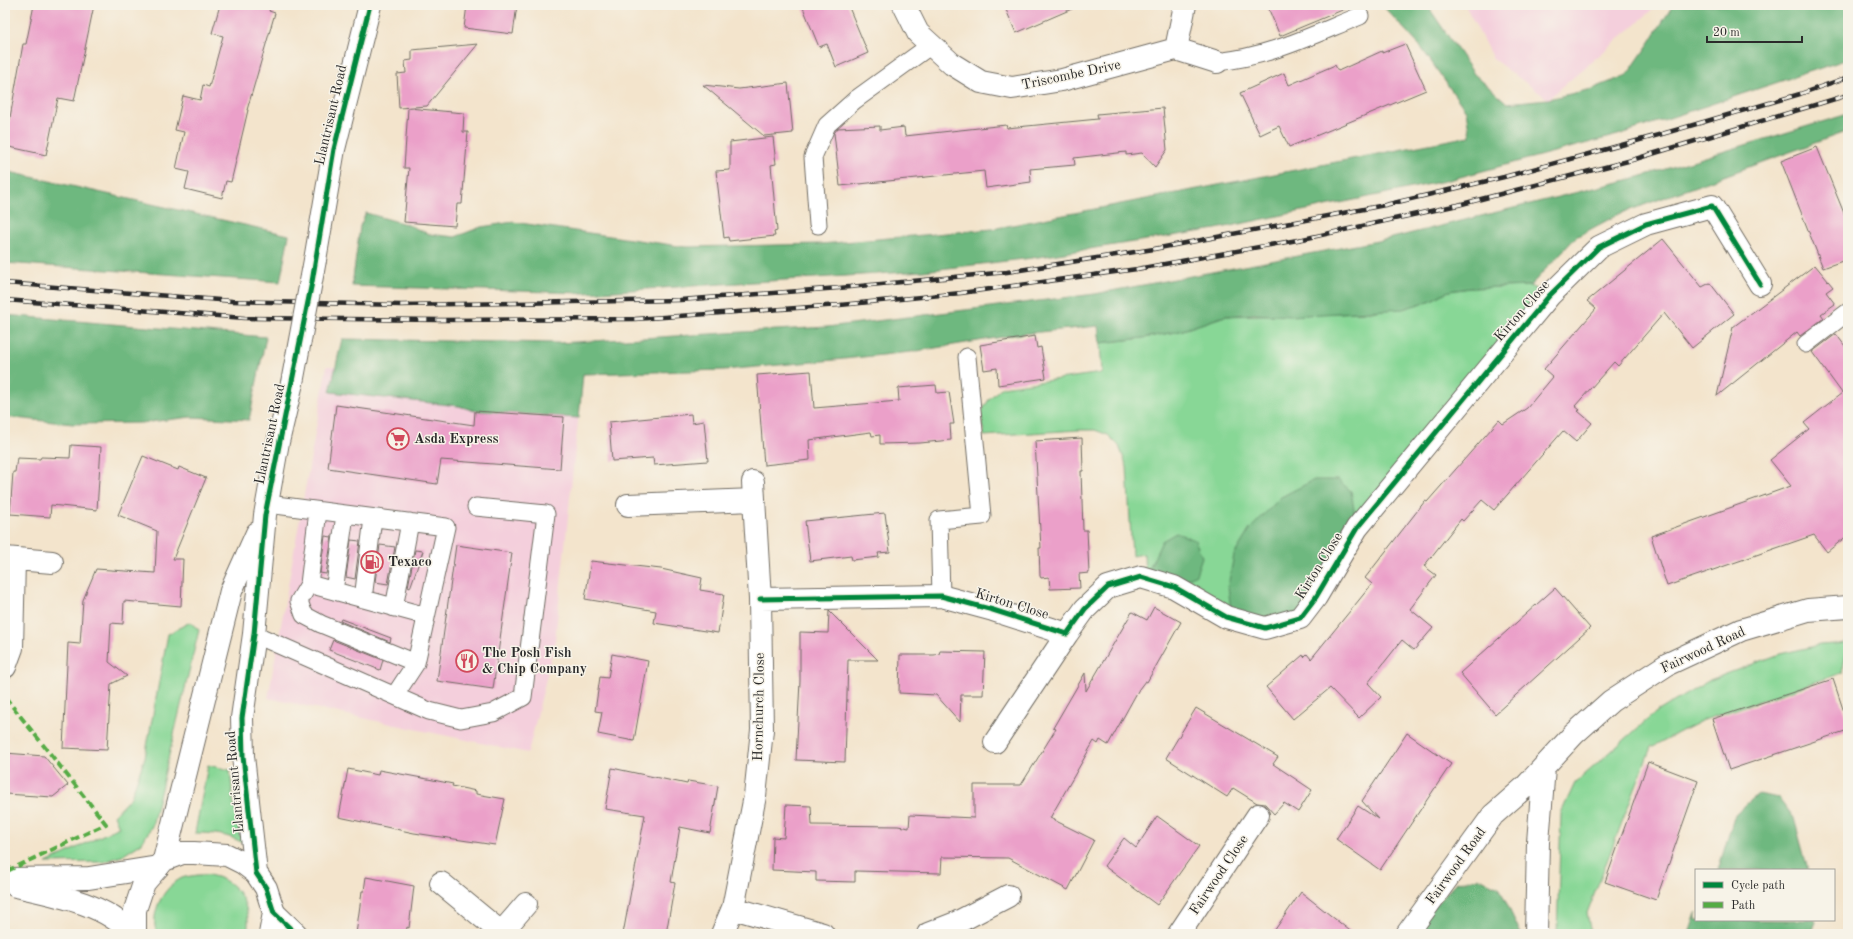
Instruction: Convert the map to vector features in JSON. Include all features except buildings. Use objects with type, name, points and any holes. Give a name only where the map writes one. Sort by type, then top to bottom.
[{"type":"street","name":"Llantrisant Road","points":[[256,873],[243,756],[242,718],[254,634],[267,509],[278,442],[292,383],[315,260],[334,149],[370,5]]},
{"type":"street","name":"Triscombe Drive","points":[[904,5],[918,33],[952,64],[981,82],[1012,88],[1062,80],[1176,50]]},
{"type":"street","points":[[1185,5],[1176,50],[1217,62]]},
{"type":"street","name":"Kirton Close","points":[[995,742],[1085,609],[1108,586],[1141,578],[1174,587],[1226,617],[1265,628],[1300,618],[1316,597],[1357,528],[1549,296],[1599,247],[1646,224],[1712,206],[1760,284]]},
{"type":"street","name":"Hornchurch Close","points":[[628,505],[754,491],[760,599],[762,730],[755,796],[733,908],[722,934]]},
{"type":"street","name":"Llantrisant Road","points":[[161,864],[192,753],[232,591],[267,509]]},
{"type":"street","points":[[5,667],[12,648],[10,558],[52,562]]},
{"type":"street","name":"Kirton Close","points":[[760,599],[942,596],[1067,634]]},
{"type":"street","name":"Fairwood Road","points":[[1407,934],[1493,815],[1526,786],[1574,734],[1612,701],[1668,664],[1741,630],[1808,610],[1848,607]]},
{"type":"street","points":[[1536,934],[1538,842],[1544,767]]},
{"type":"street","name":"Fairwood Close","points":[[1179,934],[1258,815]]},
{"type":"street","points":[[5,879],[89,878],[161,864],[182,854],[227,855],[243,863],[256,873],[266,888],[272,924],[296,934]]},
{"type":"street","points":[[135,934],[136,910],[144,883],[161,864]]},
{"type":"street","points":[[441,883],[502,933],[526,904]]},
{"type":"street","points":[[5,884],[74,901],[111,916],[131,934]]},
{"type":"street","points":[[928,934],[956,923],[1008,896]]},
{"type":"street","points":[[733,908],[823,934]]},
{"type":"lane","points":[[1217,62],[1246,59],[1278,50],[1360,16]]},
{"type":"lane","points":[[818,225],[813,157],[827,125],[855,100],[931,45]]},
{"type":"lane","points":[[1806,344],[1848,312]]},
{"type":"lane","points":[[942,596],[939,520],[982,516],[967,357]]},
{"type":"lane","points":[[254,634],[429,711],[461,719],[493,713],[523,697],[546,514],[476,506]]},
{"type":"lane","points":[[267,509],[318,511],[446,527],[416,663],[395,695]]},
{"type":"lane","points":[[318,511],[309,584],[299,601],[304,615],[321,624],[416,663]]},
{"type":"lane","points":[[334,591],[345,514]]},
{"type":"lane","points":[[363,599],[373,518]]},
{"type":"lane","points":[[394,608],[410,522]]},
{"type":"lane","points":[[309,584],[426,616]]},
{"type":"shaded area","points":[[1465,5],[1658,5],[1548,99],[1493,59]]},
{"type":"shaded area","points":[[327,366],[583,374],[555,641],[528,753],[268,698]]},
{"type":"green space","points":[[1382,5],[1427,5],[1474,74],[1507,103],[1548,99],[1592,89],[1627,75],[1673,5],[1848,5],[1848,59],[1618,135],[1445,181],[1216,229],[1032,258],[923,271],[584,293],[352,286],[360,226],[366,213],[406,224],[429,234],[455,237],[481,227],[513,222],[686,247],[821,244],[992,229],[1470,136],[1466,111],[1420,46]]},
{"type":"green space","points":[[1848,114],[1848,131],[1619,214],[1576,237],[1530,286],[1470,288],[1449,291],[1429,301],[1403,309],[1291,316],[1254,314],[1225,316],[1180,331],[1143,338],[1100,343],[1098,326],[1021,334],[911,352],[834,360],[724,370],[583,374],[579,418],[475,411],[459,406],[330,392],[342,339],[558,343],[827,327],[1095,294],[1388,239],[1639,177]]},
{"type":"green space","points":[[5,171],[289,235],[280,282],[5,263]]},
{"type":"green space","points":[[1530,286],[1549,296],[1357,528],[1232,619],[1145,578],[1144,554],[1132,556],[1127,467],[1119,446],[1108,435],[1095,430],[1079,430],[984,436],[981,412],[990,398],[1002,387],[1102,373],[1100,343],[1143,338],[1180,331],[1225,316],[1371,312],[1429,301],[1449,291],[1470,288]]},
{"type":"green space","points":[[5,315],[266,337],[249,420],[191,417],[141,423],[73,424],[5,417]]},
{"type":"green space","points":[[1314,480],[1338,480],[1351,491],[1357,528],[1300,618],[1232,619],[1228,586],[1234,555],[1250,529],[1281,497]]},
{"type":"green space","points":[[1176,533],[1195,540],[1202,557],[1196,574],[1174,587],[1145,578],[1162,541]]},
{"type":"green space","points":[[190,622],[199,630],[152,826],[142,843],[122,856],[104,862],[46,863],[119,827],[114,815],[131,797],[145,757],[168,634]]},
{"type":"green space","points":[[1848,643],[1842,673],[1701,721],[1651,747],[1587,913],[1591,934],[1557,934],[1561,813],[1575,783],[1655,713],[1710,680],[1780,654],[1820,645]]},
{"type":"green space","points":[[208,765],[230,770],[233,800],[243,843],[220,835],[195,833]]},
{"type":"green space","points":[[1758,794],[1779,798],[1794,818],[1808,869],[1718,869],[1735,814]]},
{"type":"green space","points":[[198,875],[210,875],[222,879],[237,890],[246,906],[248,915],[247,934],[157,934],[155,926],[156,910],[164,894],[175,882],[182,878]]},
{"type":"green space","points":[[1479,878],[1499,887],[1521,934],[1407,934],[1457,882]]},
{"type":"green space","points":[[1695,916],[1695,921],[1815,922],[1810,934],[1689,934]]},
{"type":"railway","points":[[5,283],[232,301],[401,305],[680,300],[839,288],[1007,272],[1154,249],[1385,205],[1504,177],[1662,134],[1800,94],[1848,77]]},
{"type":"railway","points":[[5,300],[245,318],[441,320],[635,319],[840,305],[961,293],[1137,269],[1303,239],[1458,205],[1632,160],[1848,95]]},
{"type":"marked path","points":[[5,697],[106,824],[5,872]]},
{"type":"cycle path","points":[[296,934],[274,913],[266,888],[256,873],[243,756],[242,718],[254,634],[265,515],[312,282],[334,149],[370,5]]},
{"type":"cycle path","points":[[760,599],[941,596],[993,610],[1067,634],[1085,609],[1108,587],[1141,577],[1174,587],[1226,617],[1265,628],[1300,618],[1316,597],[1357,528],[1549,296],[1599,247],[1646,224],[1712,206],[1760,284]]},
{"type":"place","name":"Asda Express","points":[[398,439]]},
{"type":"place","name":"Texaco","points":[[372,562]]},
{"type":"place","name":"The Posh Fish & Chip Company","points":[[467,661]]}]
